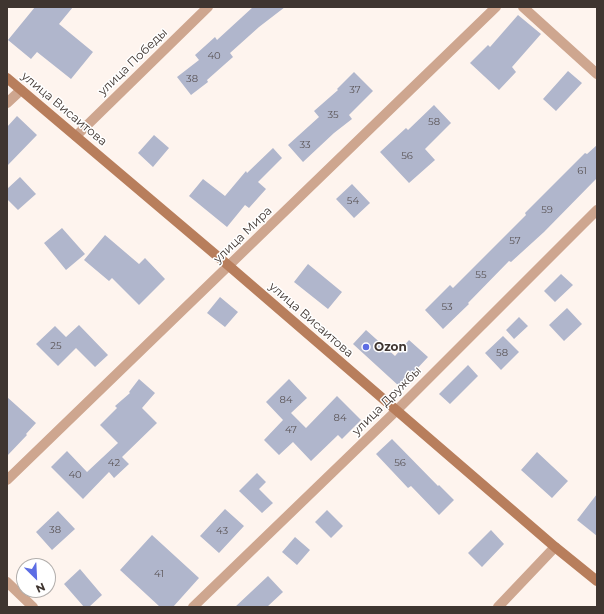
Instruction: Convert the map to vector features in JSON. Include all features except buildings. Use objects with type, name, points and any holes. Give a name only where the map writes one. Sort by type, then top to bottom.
[{"type":"street","name":"улица Победы","points":[[76,136],[208,7]]},
{"type":"street","name":"улица Мира","points":[[7,480],[496,7]]},
{"type":"street","points":[[523,7],[597,74]]},
{"type":"street","name":"улица Висаитова","points":[[7,78],[229,266],[555,548],[597,581]]},
{"type":"street","points":[[7,103],[21,90]]},
{"type":"street","name":"улица Дружбы","points":[[193,607],[396,411],[597,210]]},
{"type":"street","points":[[498,607],[555,548]]},
{"type":"street","points":[[7,582],[33,607]]},
{"type":"place","name":"Ozon","points":[[366,347]]}]
